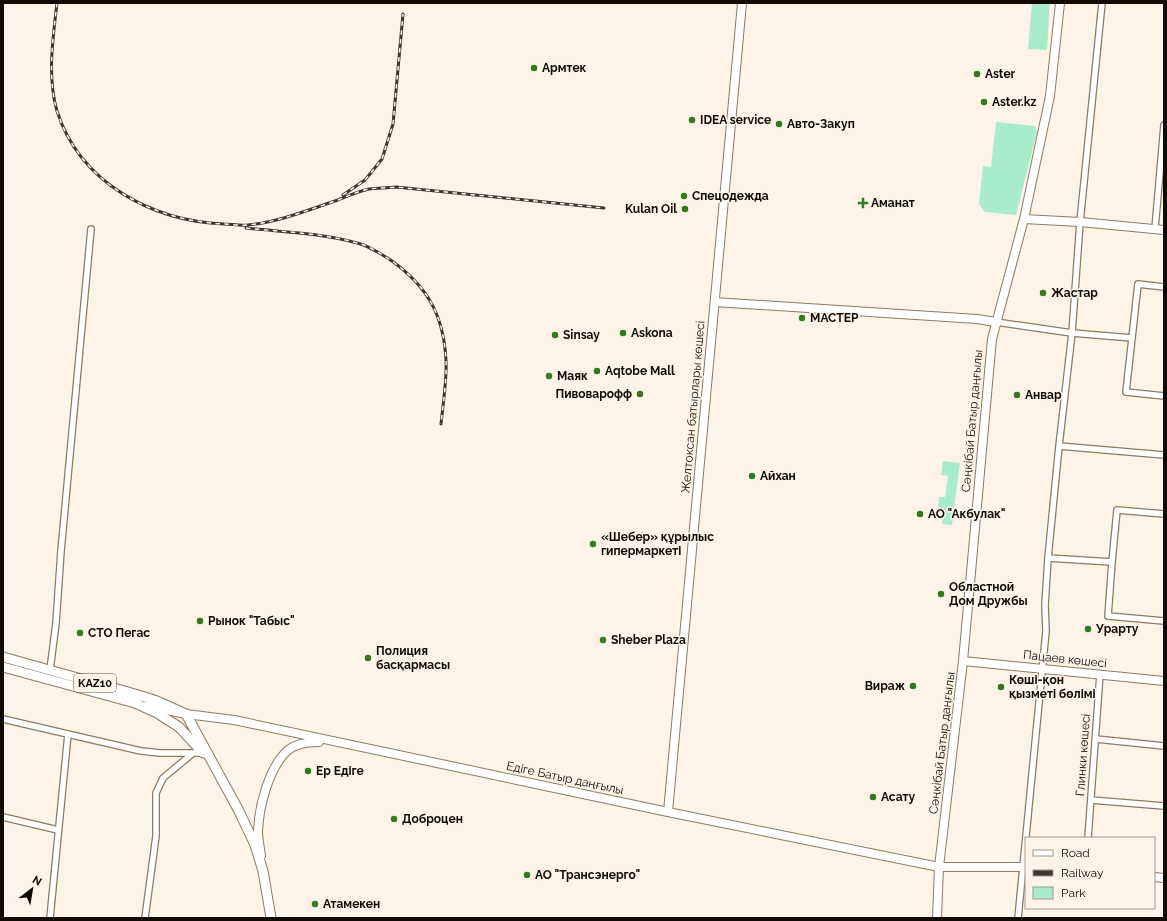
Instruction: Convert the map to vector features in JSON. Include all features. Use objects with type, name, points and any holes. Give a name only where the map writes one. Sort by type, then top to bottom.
[{"type":"main road","name":"Едіге Батыр даңғылы","points":[[3,658],[152,699],[186,714]]},
{"type":"main road","name":"Едіге Батыр даңғылы","points":[[3,667],[135,704]]},
{"type":"main road","name":"KAZ10","points":[[135,704],[157,713],[174,723],[190,738],[215,768]]},
{"type":"main road","name":"KAZ10","points":[[186,714],[239,811],[255,845],[263,871],[271,918]]},
{"type":"street","name":"Желтоксан батырлары көшесі","points":[[668,812],[742,3]]},
{"type":"street","name":"Сәңкібай Батыр даңғылы","points":[[937,918],[939,867],[963,661],[992,339],[1024,219],[1050,96],[1060,3]]},
{"type":"street","points":[[1027,837],[1046,631],[1045,605],[1048,558],[1072,333],[1080,222],[1102,3]]},
{"type":"street","points":[[1155,229],[1164,124]]},
{"type":"street","points":[[1024,219],[1080,222],[1164,230]]},
{"type":"street","points":[[50,670],[56,623],[61,551],[91,229]]},
{"type":"street","points":[[1164,287],[1138,284],[1126,392],[1164,396]]},
{"type":"street","points":[[715,302],[977,319],[1072,333],[1132,338]]},
{"type":"street","points":[[1059,446],[1164,455]]},
{"type":"street","points":[[1164,514],[1117,510],[1108,616],[1164,621]]},
{"type":"street","points":[[1048,558],[1112,562]]},
{"type":"street","name":"Пацаев көшесі","points":[[963,661],[1164,681]]},
{"type":"street","name":"Глинки көшесі","points":[[1088,837],[1100,674]]},
{"type":"street","name":"Едіге Батыр даңғылы","points":[[135,704],[186,714],[234,720],[668,812],[939,867],[1024,867]]},
{"type":"street","points":[[3,719],[141,751],[192,754],[202,753]]},
{"type":"street","points":[[50,918],[68,734]]},
{"type":"street","points":[[1096,739],[1164,746]]},
{"type":"street","points":[[263,871],[258,832],[263,797],[273,771],[285,752],[296,745],[314,742],[335,742]]},
{"type":"street","points":[[145,918],[156,836],[156,792],[163,778],[192,754]]},
{"type":"street","points":[[1091,800],[1164,806]]},
{"type":"street","points":[[3,817],[58,830]]},
{"type":"street","points":[[1018,918],[1025,856]]},
{"type":"green space","points":[[1032,3],[1050,3],[1047,50],[1028,49]]},
{"type":"green space","points":[[996,122],[1035,126],[1037,132],[1016,215],[985,212],[979,204],[983,166],[991,167]]},
{"type":"green space","points":[[943,461],[960,463],[952,525],[942,524],[944,508],[938,507],[939,497],[945,497],[948,476],[941,475]]},
{"type":"railway","points":[[57,3],[52,57],[52,84],[57,111],[68,136],[83,159],[101,178],[122,193],[146,206],[171,215],[197,221],[245,225],[271,221],[293,215],[365,190],[396,187],[604,208]]},
{"type":"railway","points":[[343,195],[365,180],[382,159],[393,124],[403,14]]},
{"type":"railway","points":[[246,228],[316,235],[362,244],[392,261],[415,281],[432,304],[438,316],[445,345],[446,376],[441,424]]},
{"type":"place","name":"Армтек","points":[[534,68]]},
{"type":"place","name":"Aster","points":[[977,74]]},
{"type":"place","name":"Aster.kz","points":[[984,102]]},
{"type":"place","name":"IDEA service","points":[[692,120]]},
{"type":"place","name":"Авто-Закуп","points":[[779,124]]},
{"type":"place","name":"Спецодежда","points":[[684,196]]},
{"type":"place","name":"Аманат","points":[[863,203]]},
{"type":"place","name":"Kulan Oil","points":[[685,209]]},
{"type":"place","name":"Жастар","points":[[1043,293]]},
{"type":"place","name":"МАСТЕР","points":[[802,318]]},
{"type":"place","name":"Askona","points":[[623,333]]},
{"type":"place","name":"Sinsay","points":[[555,335]]},
{"type":"place","name":"Aqtobe Mall","points":[[597,371]]},
{"type":"place","name":"Маяк","points":[[549,376]]},
{"type":"place","name":"Пивоварофф","points":[[640,394]]},
{"type":"place","name":"Анвар","points":[[1017,395]]},
{"type":"place","name":"Айхан","points":[[752,476]]},
{"type":"place","name":"АО \"Акбулак\"","points":[[920,514]]},
{"type":"place","name":"«Шебер» құрылыс гипермаркеті","points":[[593,544]]},
{"type":"place","name":"Областной Дом Дружбы","points":[[941,594]]},
{"type":"place","name":"Рынок \"Табыс\"","points":[[200,621]]},
{"type":"place","name":"Урарту","points":[[1088,629]]},
{"type":"place","name":"СТО Пегас","points":[[80,633]]},
{"type":"place","name":"Sheber Plaza","points":[[603,640]]},
{"type":"place","name":"Полиция басқармасы","points":[[368,658]]},
{"type":"place","name":"Вираж","points":[[913,686]]},
{"type":"place","name":"Көші-қон қызметі бөлімі","points":[[1001,687]]},
{"type":"place","name":"Ер Едіге","points":[[308,771]]},
{"type":"place","name":"Асату","points":[[873,797]]},
{"type":"place","name":"Доброцен","points":[[394,819]]},
{"type":"place","name":"АО \"Трансэнерго\"","points":[[527,875]]},
{"type":"place","name":"Атамекен","points":[[315,904]]}]
